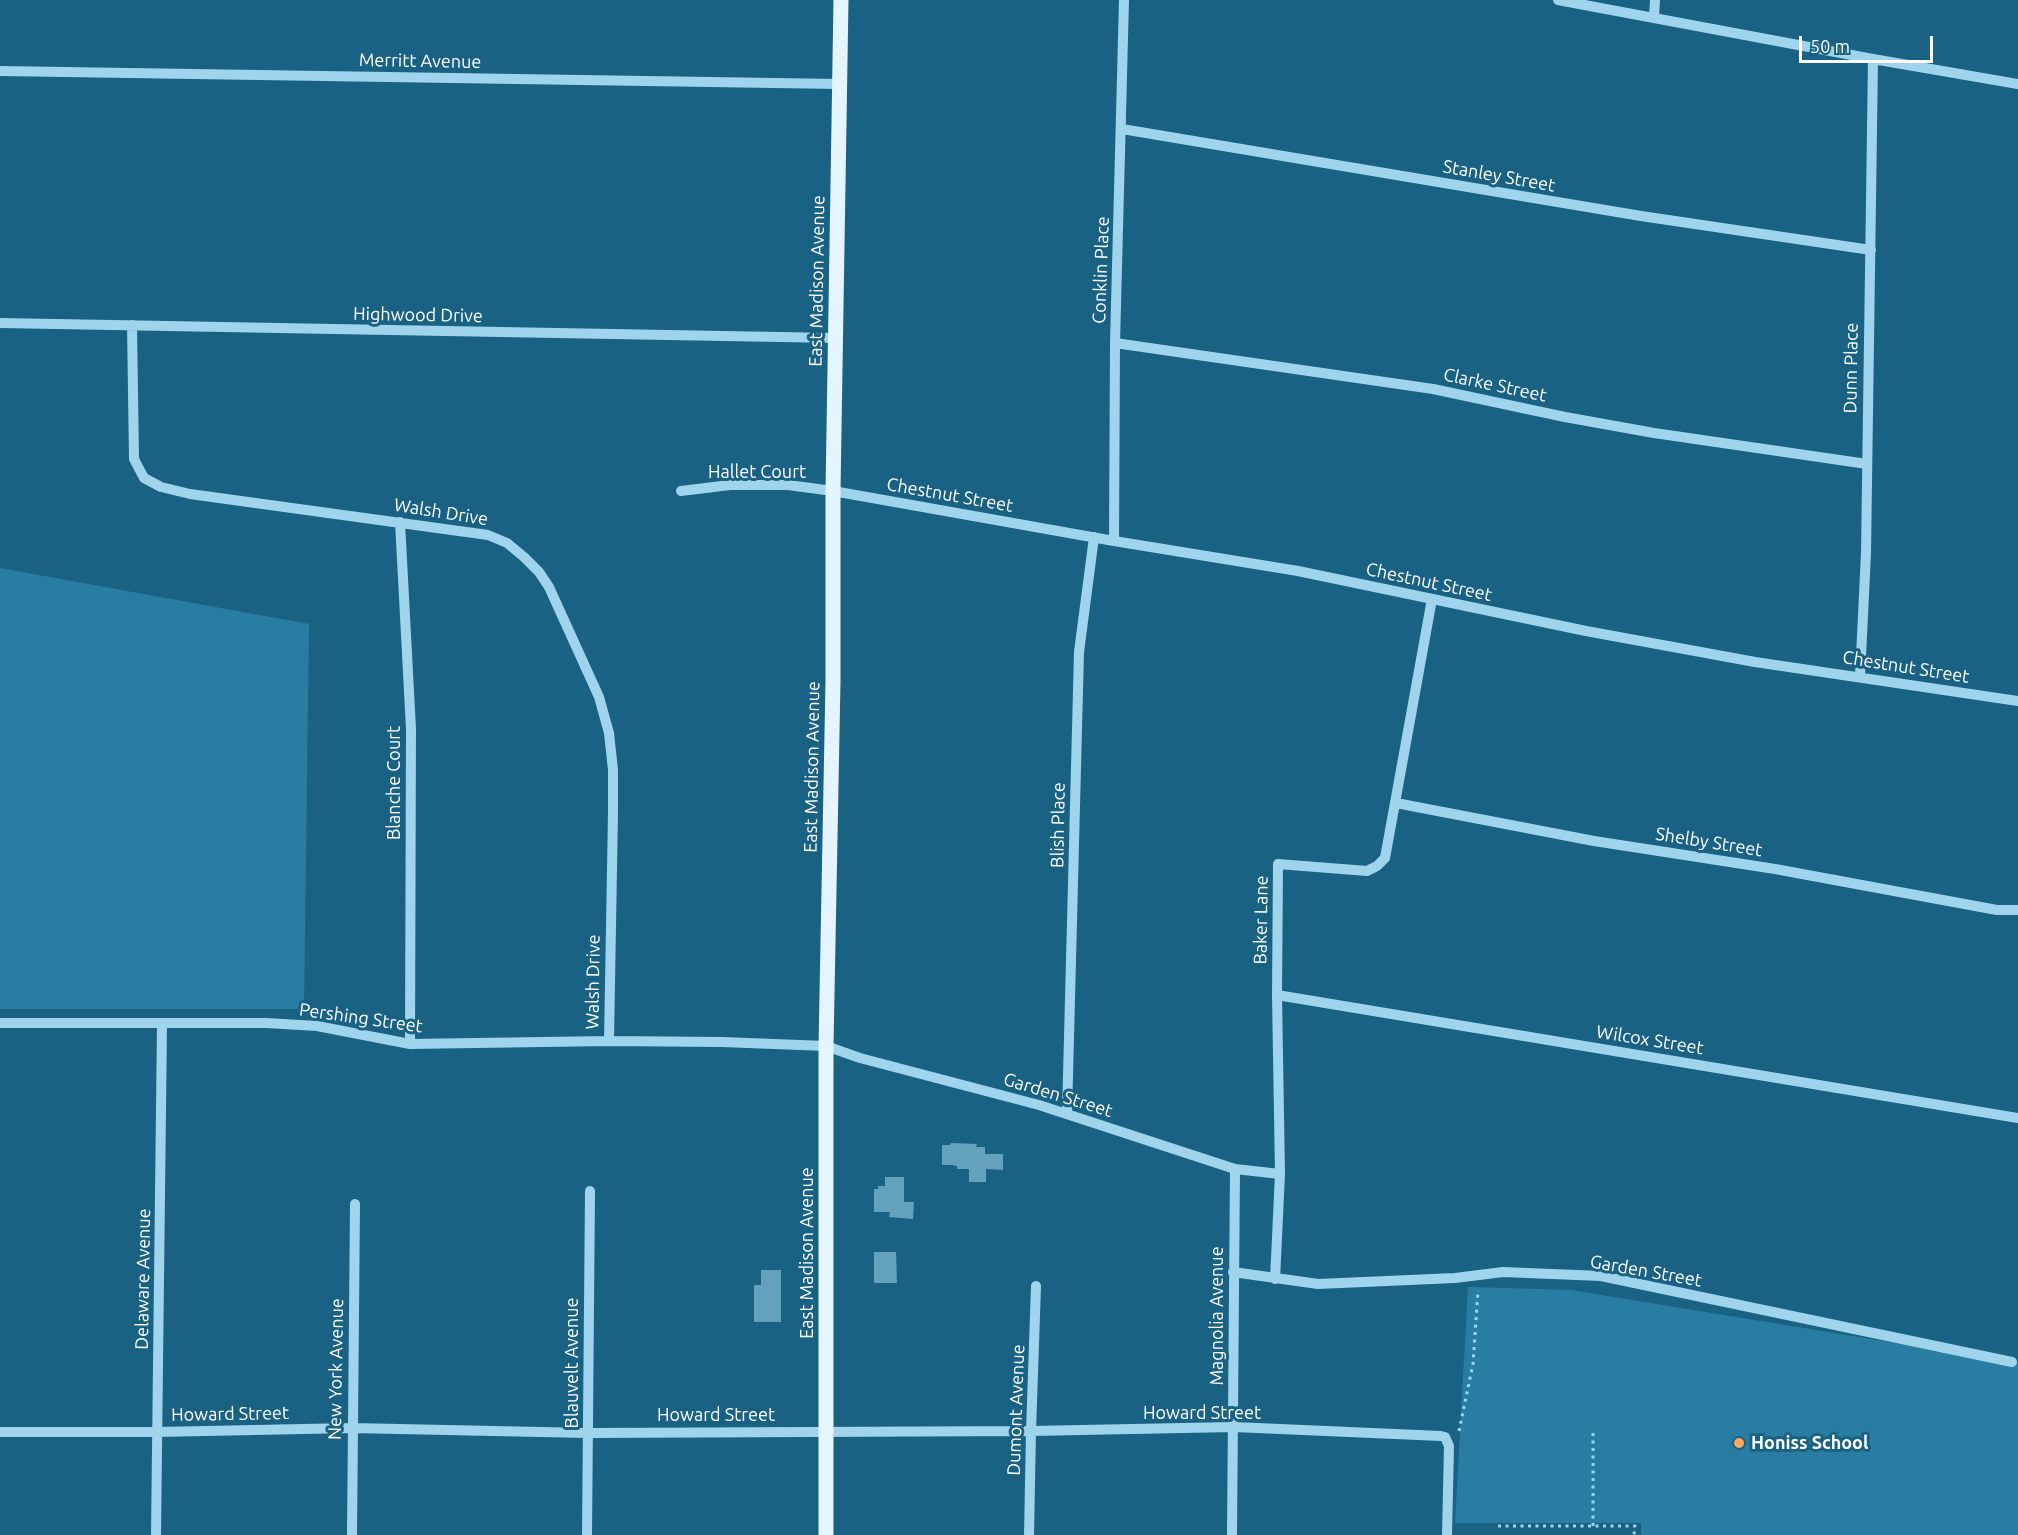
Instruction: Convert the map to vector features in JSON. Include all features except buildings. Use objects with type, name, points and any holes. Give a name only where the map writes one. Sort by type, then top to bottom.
[{"type":"main road","name":"East Madison Avenue","points":[[826,1535],[826,1046],[833,693],[833,491],[841,0]]},
{"type":"street","name":"Conklin Place","points":[[1114,541],[1115,343],[1124,0]]},
{"type":"street","points":[[1558,0],[2018,84]]},
{"type":"street","points":[[1654,18],[1655,0]]},
{"type":"street","name":"Dunn Place","points":[[1860,677],[1866,553],[1873,59]]},
{"type":"street","name":"Merritt Avenue","points":[[0,71],[839,84]]},
{"type":"street","name":"Stanley Street","points":[[1122,129],[1641,216],[1870,250]]},
{"type":"street","name":"Highwood Drive","points":[[0,323],[835,338]]},
{"type":"street","name":"Walsh Drive","points":[[132,325],[134,459],[144,478],[161,487],[190,494],[488,535],[507,543],[524,557],[549,586],[599,697],[609,733],[612,770],[609,1041]]},
{"type":"street","name":"Clarke Street","points":[[1115,343],[1433,389],[1654,433],[1867,464]]},
{"type":"street","name":"Hallet Court","points":[[681,491],[730,485],[788,485],[833,491]]},
{"type":"street","name":"Chestnut Street","points":[[833,491],[1298,572],[1597,633],[1755,662],[2018,701]]},
{"type":"street","name":"Blanche Court","points":[[400,522],[411,729],[410,1044]]},
{"type":"street","name":"Blish Place","points":[[1067,1114],[1079,652],[1094,537]]},
{"type":"street","name":"Baker Lane","points":[[1275,1279],[1280,1174],[1277,995],[1278,864],[1367,870],[1377,866],[1385,858],[1432,599]]},
{"type":"street","name":"Shelby Street","points":[[1396,803],[1594,841],[1775,869],[1997,910],[2018,910]]},
{"type":"street","name":"Wilcox Street","points":[[1277,995],[2018,1118]]},
{"type":"street","name":"Pershing Street","points":[[0,1023],[266,1023],[317,1026],[410,1044],[609,1041],[826,1046]]},
{"type":"street","name":"Delaware Avenue","points":[[156,1535],[162,1024]]},
{"type":"street","name":"Garden Street","points":[[826,1046],[860,1058],[1039,1105],[1234,1169],[1280,1174]]},
{"type":"street","name":"Magnolia Avenue","points":[[1232,1535],[1234,1169]]},
{"type":"street","name":"Blauvelt Avenue","points":[[587,1535],[590,1191]]},
{"type":"street","name":"New York Avenue","points":[[351,1535],[355,1204]]},
{"type":"street","name":"Garden Street","points":[[1233,1272],[1318,1284],[1503,1272],[1601,1276],[2012,1362]]},
{"type":"street","name":"Dumont Avenue","points":[[1029,1535],[1036,1286]]},
{"type":"street","name":"Howard Street","points":[[0,1432],[352,1428],[588,1433],[1031,1431],[1234,1427],[1432,1435],[1445,1437],[1449,1446]]},
{"type":"street","points":[[1447,1535],[1449,1446]]},
{"type":"path","points":[[1449,1446],[1456,1443],[1473,1364],[1478,1275]]},
{"type":"path","points":[[1593,1433],[1593,1526]]},
{"type":"path","points":[[1498,1526],[1635,1526],[1634,1535]]},
{"type":"shaded area","points":[[0,568],[309,624],[304,1009],[0,1009]]},
{"type":"shaded area","name":"Honiss School","points":[[1468,1287],[1571,1290],[2018,1363],[2018,1535],[1641,1535],[1641,1523],[1455,1523]]},
{"type":"place","name":"Honiss School","points":[[1739,1443]]}]
